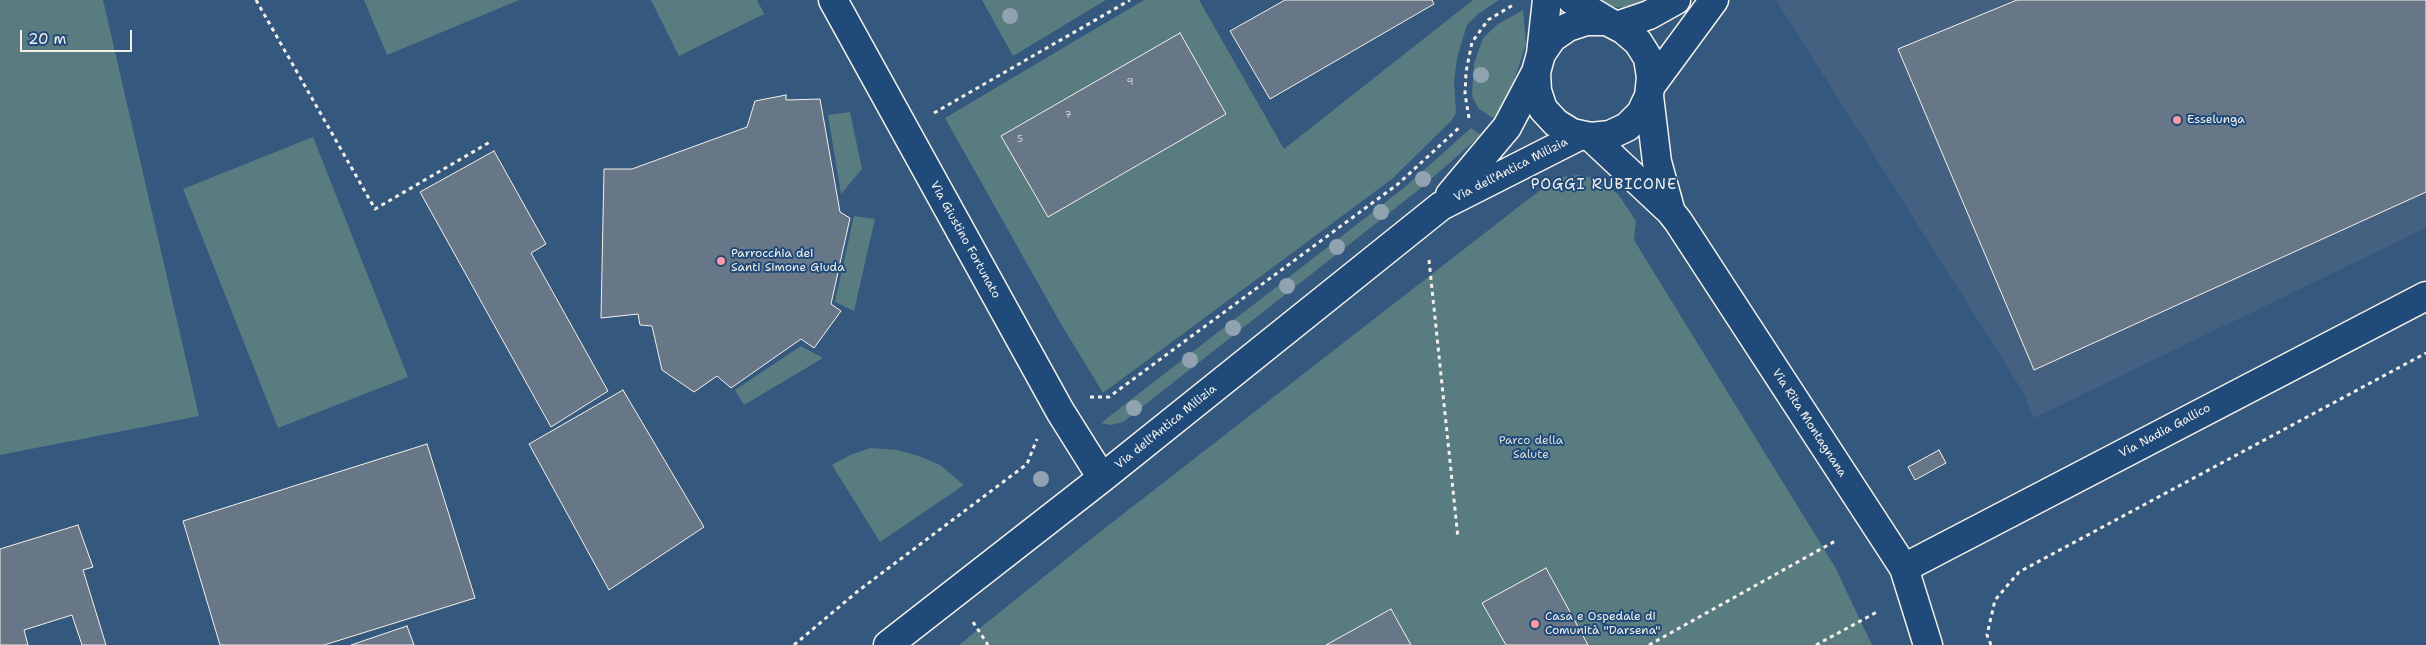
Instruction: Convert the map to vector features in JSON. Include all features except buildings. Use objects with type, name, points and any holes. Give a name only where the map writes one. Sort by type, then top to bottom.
[{"type":"street","name":"Via Giustino Fortunato","points":[[833,0],[1060,412],[1102,478]]},
{"type":"street","points":[[1548,0],[1538,63],[1536,91],[1543,109],[1556,124],[1572,133],[1586,136],[1610,135],[1627,127],[1641,113],[1649,91],[1651,77],[1648,58],[1638,42],[1572,0]]},
{"type":"street","points":[[1538,63],[1552,38],[1568,27],[1586,21],[1612,24],[1649,15],[1676,0]]},
{"type":"street","points":[[1649,91],[1714,0]]},
{"type":"street","name":"Via dell'Antica Milizia","points":[[888,645],[1102,478],[1441,206],[1507,127],[1538,63]]},
{"type":"street","name":"Via Rita Montagnana","points":[[1649,91],[1657,162],[1670,210]]},
{"type":"street","name":"Via dell'Antica Milizia","points":[[1441,206],[1586,136]]},
{"type":"street","name":"Via Rita Montagnana","points":[[1586,136],[1670,210],[1904,568],[1928,645]]},
{"type":"street","name":"Via Nadia Gallico","points":[[1904,568],[2426,296]]},
{"type":"path","points":[[256,0],[375,209],[490,142]]},
{"type":"path","points":[[934,113],[1130,0]]},
{"type":"path","points":[[794,645],[858,591],[1027,464],[1042,425],[1082,397],[1109,397],[1398,184],[1471,117],[1465,94],[1466,72],[1472,42],[1488,20],[1516,3]]},
{"type":"path","points":[[1429,260],[1458,538]]},
{"type":"path","points":[[1990,645],[1987,635],[1995,600],[2020,572],[2426,353]]},
{"type":"path","points":[[1650,645],[1837,540]]},
{"type":"path","points":[[1816,645],[1877,612]]},
{"type":"path","points":[[972,621],[988,645]]},
{"type":"shaded area","name":"Esselunga","points":[[1776,0],[2426,0],[2426,228],[2034,418],[2022,390]]},
{"type":"green space","points":[[0,0],[103,0],[199,416],[0,455]]},
{"type":"green space","points":[[364,0],[519,0],[387,55]]},
{"type":"green space","points":[[651,0],[757,0],[764,14],[679,56]]},
{"type":"green space","points":[[982,0],[1106,0],[1013,56]]},
{"type":"green space","points":[[1144,0],[1199,0],[1284,149],[1473,0],[1499,0],[1478,14],[1467,25],[1457,58],[1454,82],[1456,113],[1452,120],[1392,179],[1103,393],[1061,324],[945,118]]},
{"type":"green space","points":[[1598,0],[1650,0],[1625,8],[1606,6]]},
{"type":"green space","points":[[1523,10],[1526,44],[1508,98],[1494,119],[1478,108],[1472,96],[1474,64],[1483,38],[1498,24]]},
{"type":"green space","points":[[850,112],[862,169],[841,194],[828,115]]},
{"type":"green space","points":[[1471,128],[1481,135],[1421,188],[1123,422],[1111,425],[1101,423],[1405,187]]},
{"type":"green space","points":[[313,137],[408,377],[278,428],[183,189]]},
{"type":"green space","name":"Parco della Salute","points":[[1578,175],[1594,178],[1618,194],[1636,221],[1634,240],[1835,567],[1872,645],[959,645],[1096,535],[1526,201],[1557,178]]},
{"type":"green space","points":[[854,216],[875,219],[854,311],[835,302]]},
{"type":"green space","points":[[801,346],[823,358],[744,405],[735,390]]},
{"type":"green space","points":[[870,448],[897,450],[919,456],[940,465],[964,485],[880,542],[832,465],[850,455]]},
{"type":"place","name":"Esselunga","points":[[2177,120]]},
{"type":"place","name":"Parrocchia dei Santi Simone Giuda","points":[[721,261]]},
{"type":"place","name":"Casa e Ospedale di Comunità \"Darsena\"","points":[[1535,624]]},
{"type":"district","name":"POGGI RUBICONE","points":[[1604,185]]}]
